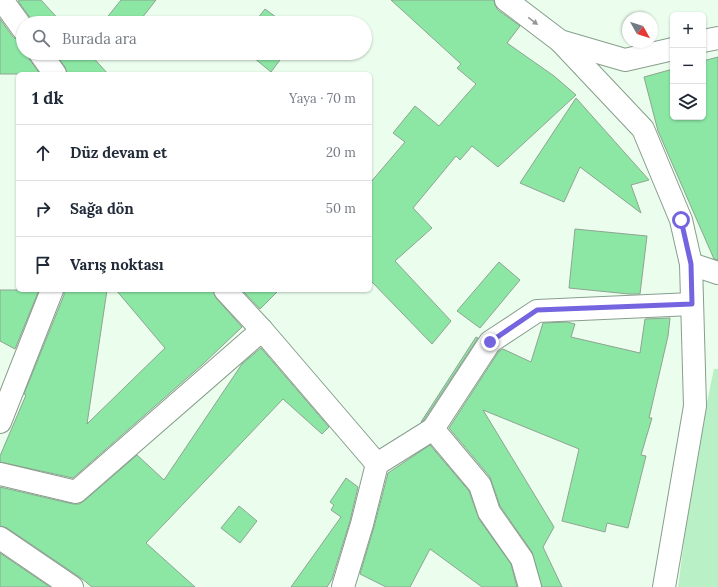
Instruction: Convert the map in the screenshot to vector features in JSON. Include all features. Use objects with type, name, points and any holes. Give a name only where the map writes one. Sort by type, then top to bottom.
[{"type":"street","points":[[2,0],[16,19]]},
{"type":"street","points":[[506,0],[560,41],[643,129],[681,220],[691,264],[695,406],[664,587]]},
{"type":"street","points":[[706,40],[718,38]]},
{"type":"street","points":[[560,41],[626,60],[670,50]]},
{"type":"street","points":[[45,60],[54,72]]},
{"type":"street","points":[[691,264],[718,273]]},
{"type":"street","points":[[0,422],[51,292]]},
{"type":"street","points":[[227,292],[262,330],[377,464]]},
{"type":"street","points":[[343,587],[362,524],[377,464],[434,429],[490,342],[537,310],[692,304]]},
{"type":"street","points":[[0,474],[76,492],[262,330]]},
{"type":"street","points":[[434,429],[480,485],[489,512],[522,559],[530,587]]},
{"type":"street","points":[[0,538],[72,587]]},
{"type":"green space","points":[[714,369],[718,369],[718,587],[678,587],[695,458]]},
{"type":"building","points":[[41,0],[56,16],[29,16],[18,1]]},
{"type":"building","points":[[121,0],[156,0],[143,16],[108,16]]},
{"type":"building","points":[[391,0],[494,0],[498,10],[520,26],[507,43],[554,76],[576,95],[498,167],[472,146],[460,160],[456,156],[413,208],[432,228],[395,261],[451,321],[432,344],[372,282],[372,181],[405,142],[393,133],[415,106],[439,126],[476,84],[457,68],[461,64]]},
{"type":"building","points":[[265,9],[274,16],[260,16]]},
{"type":"building","points":[[0,19],[13,37],[16,39],[16,60],[30,60],[39,72],[0,74]]},
{"type":"building","points":[[718,57],[718,260],[714,259],[658,131],[644,77],[670,70],[670,120],[706,120],[706,60]]},
{"type":"building","points":[[60,60],[95,60],[106,72],[66,72]]},
{"type":"building","points":[[256,60],[280,60],[271,72]]},
{"type":"building","points":[[576,98],[649,180],[631,185],[641,213],[580,167],[564,202],[520,183]]},
{"type":"building","points":[[575,229],[647,236],[640,294],[569,288]]},
{"type":"building","points":[[499,262],[520,280],[480,328],[457,311]]},
{"type":"building","points":[[0,290],[38,292],[15,349],[0,341]]},
{"type":"building","points":[[64,292],[107,292],[87,424],[165,348],[118,292],[214,292],[216,298],[242,327],[203,364],[73,478],[0,462],[0,456],[26,395],[24,394]]},
{"type":"building","points":[[244,292],[277,292],[260,309]]},
{"type":"building","points":[[670,318],[668,336],[649,418],[652,418],[641,455],[646,456],[628,528],[607,523],[605,532],[562,521],[579,449],[483,410],[554,527],[543,547],[562,587],[542,587],[532,552],[500,506],[490,477],[449,428],[499,351],[503,349],[531,362],[543,323],[567,322],[575,324],[571,337],[640,353],[645,319]]},
{"type":"building","points":[[476,337],[478,338],[424,420],[421,422]]},
{"type":"building","points":[[261,348],[329,427],[322,434],[283,399],[146,543],[195,587],[92,587],[7,528],[0,526],[0,487],[73,504],[79,504],[137,455],[164,480],[242,364]]},
{"type":"building","points":[[430,445],[469,491],[479,519],[511,564],[517,587],[482,587],[430,549],[410,587],[386,587],[360,574],[388,473]]},
{"type":"building","points":[[346,478],[358,487],[350,521],[332,579],[327,587],[291,587],[341,517],[331,510],[334,505],[330,502]]},
{"type":"building","points":[[239,506],[257,521],[240,543],[221,528]]},
{"type":"building","points":[[0,553],[50,587],[0,587]]},
{"type":"route","points":[[490,342],[537,310],[692,304],[691,264],[681,220]]}]
